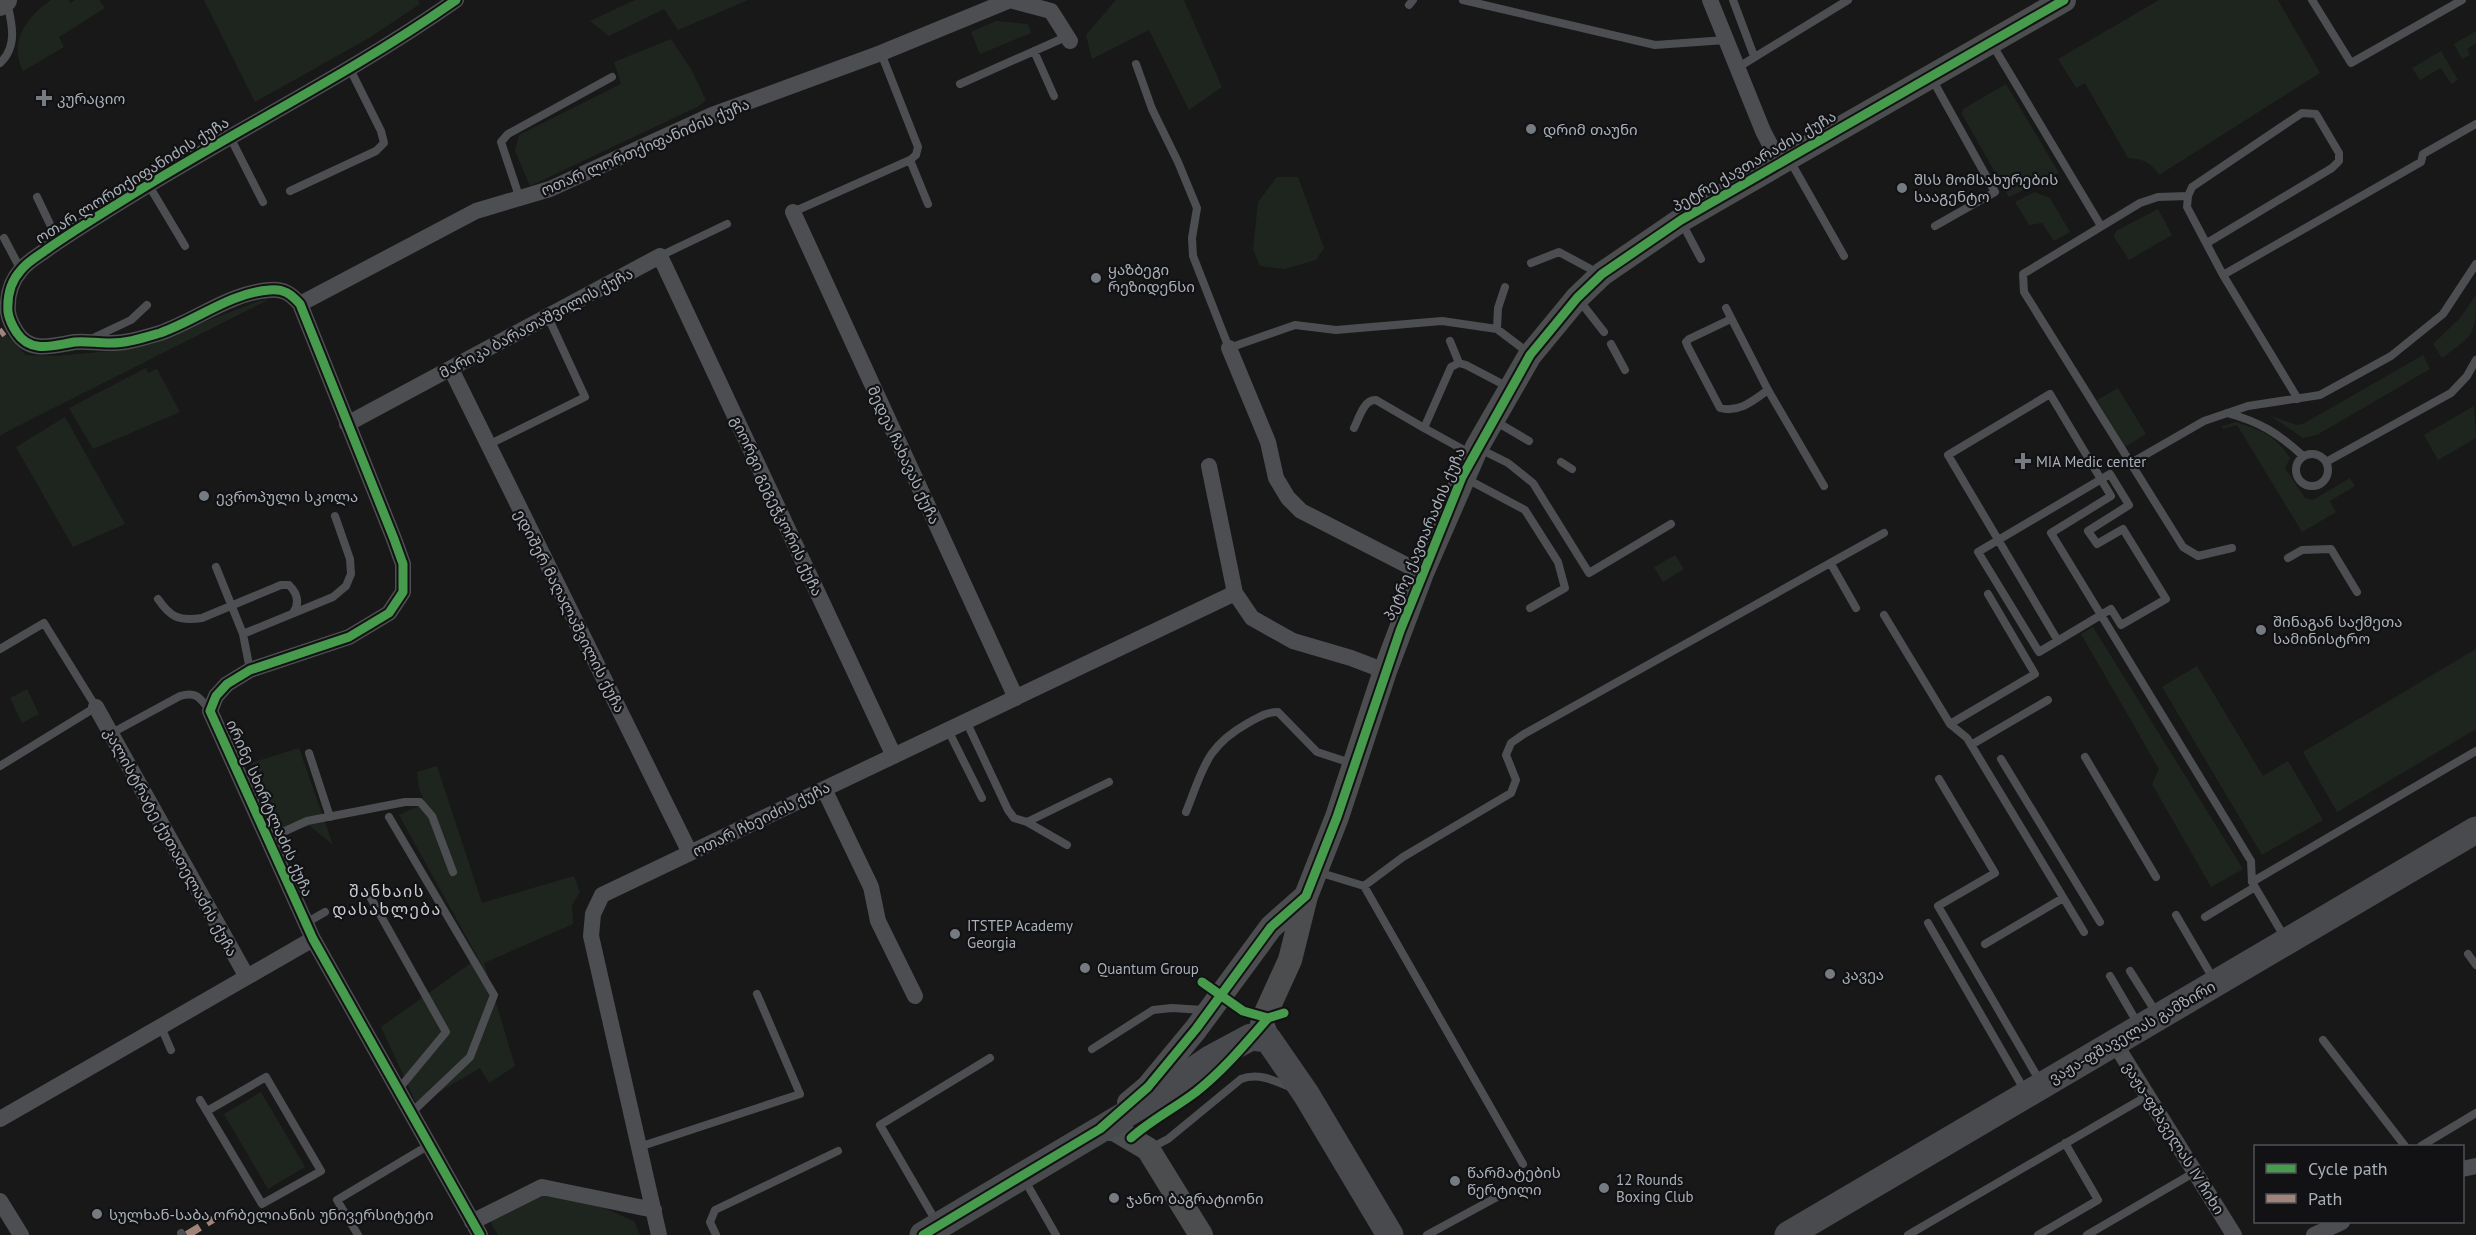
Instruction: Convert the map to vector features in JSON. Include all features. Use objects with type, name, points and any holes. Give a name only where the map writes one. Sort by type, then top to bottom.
[{"type":"main road","points":[[0,4],[6,0]]},
{"type":"main road","name":"პეტრე ქავთარაძის ქუჩა","points":[[1268,1039],[1263,1021],[1290,960],[1306,896],[1422,573],[1471,460],[1530,355],[1577,298],[1602,274],[1681,220],[2064,0]]},
{"type":"main road","name":"ვაჟა-ფშაველას გამზირი","points":[[1788,1235],[2476,830]]},
{"type":"main road","name":"პეტრე ქავთარაძის ქუჩა","points":[[1100,1129],[1148,1087],[1271,927],[1306,896]]},
{"type":"main road","points":[[931,1230],[1145,1103],[1210,1059],[1256,1036],[1268,1039],[1306,1094],[1390,1235]]},
{"type":"main road","points":[[1100,1129],[1114,1130],[1148,1149],[1201,1235]]},
{"type":"street","name":"ოთარ ლორთქიფანიძის ქუჩა","points":[[456,0],[406,35],[350,69],[148,184],[58,241],[21,270],[11,287],[8,297],[8,316],[21,338],[33,346],[47,347],[87,341],[109,343],[136,340],[182,324],[230,300],[271,289],[284,291],[300,304],[476,211],[550,189],[712,115],[881,53],[1010,0],[1051,11],[1069,38]]},
{"type":"street","points":[[1710,0],[1763,130],[1785,161]]},
{"type":"street","name":"მედეა ჩახავას ქუჩა","points":[[793,212],[1016,698]]},
{"type":"street","name":"მარიკა ბარათაშვილის ქუჩა","points":[[347,424],[660,256]]},
{"type":"street","name":"გიორგი გეგეჭკორის ქუჩა","points":[[660,256],[894,756]]},
{"type":"street","name":"ირინე სხირტლაძის ქუჩა","points":[[300,304],[403,564],[403,592],[389,613],[349,637],[250,670],[227,684],[216,696],[210,711],[310,931],[476,1228]]},
{"type":"street","points":[[1229,348],[1268,442],[1276,478],[1288,498],[1301,511],[1422,573]]},
{"type":"street","name":"ედიშერ მაღალაშვილის ქუჩა","points":[[451,369],[487,446],[690,853]]},
{"type":"street","points":[[1209,466],[1235,593],[1252,618],[1293,641],[1351,658],[1385,671]]},
{"type":"street","name":"ოთარ ჩხეიძის ქუჩა","points":[[659,1235],[591,936],[593,914],[602,895],[1235,593]]},
{"type":"street","name":"კალისტრატე ქუთათელაძის ქუჩა","points":[[96,707],[247,977]]},
{"type":"street","points":[[824,789],[870,887],[878,921],[915,996]]},
{"type":"street","points":[[0,1119],[247,977],[310,931]]},
{"type":"street","name":"ვაჟა-ფშაველას IV ჩიხი","points":[[2115,1042],[2234,1235]]},
{"type":"street","points":[[476,1228],[542,1187],[654,1210]]},
{"type":"street","points":[[0,1201],[21,1235]]},
{"type":"street","points":[[2314,1235],[2338,1223]]},
{"type":"lane","points":[[0,63],[8,56],[13,26],[6,0]]},
{"type":"lane","points":[[1463,0],[1655,45],[1726,40]]},
{"type":"lane","points":[[1734,0],[1754,56]]},
{"type":"lane","points":[[1737,68],[1848,0]]},
{"type":"lane","points":[[2312,0],[2351,63],[2462,0]]},
{"type":"lane","points":[[960,84],[1069,38]]},
{"type":"lane","points":[[1991,42],[2102,226]]},
{"type":"lane","points":[[1035,51],[1054,96]]},
{"type":"lane","points":[[793,212],[910,160],[916,155],[918,147],[881,53]]},
{"type":"lane","points":[[1136,64],[1152,109],[1197,208],[1192,238],[1193,256],[1229,348],[1295,325],[1336,330],[1442,321],[1497,329],[1530,355]]},
{"type":"lane","points":[[290,191],[376,151],[384,143],[381,131],[350,69]]},
{"type":"lane","points":[[517,198],[517,190],[501,142],[508,134],[612,77]]},
{"type":"lane","points":[[1931,77],[1995,192],[1935,226]]},
{"type":"lane","points":[[2207,243],[2332,168],[2339,161],[2339,153],[2316,114],[2302,113],[2192,187],[2187,207],[2223,275],[2298,399]]},
{"type":"lane","points":[[2223,275],[2421,162],[2423,154],[2476,124]]},
{"type":"lane","points":[[230,137],[263,202]]},
{"type":"lane","points":[[910,160],[928,204]]},
{"type":"lane","points":[[1785,161],[1844,256]]},
{"type":"lane","points":[[148,184],[185,246]]},
{"type":"lane","points":[[37,196],[58,241]]},
{"type":"lane","points":[[2188,196],[2158,197],[2140,203],[2023,274],[2024,292],[2183,547],[2198,556],[2232,548]]},
{"type":"lane","points":[[1681,220],[1701,259]]},
{"type":"lane","name":"მარიკა ბარათაშვილის ქუჩა","points":[[660,256],[727,224]]},
{"type":"lane","points":[[4,238],[21,270]]},
{"type":"lane","points":[[1531,263],[1559,252],[1602,274]]},
{"type":"lane","points":[[2131,463],[2226,412],[2248,406],[2320,395],[2391,356],[2443,315],[2476,264]]},
{"type":"lane","points":[[1497,329],[1498,308],[1505,287]]},
{"type":"lane","points":[[1577,298],[1604,332]]},
{"type":"lane","points":[[87,341],[131,320],[147,305]]},
{"type":"lane","points":[[1726,308],[1768,390],[1824,486]]},
{"type":"lane","points":[[487,446],[585,398],[548,317]]},
{"type":"lane","points":[[1731,319],[1689,339],[1686,342],[1688,347],[1720,408],[1729,411],[1742,407],[1768,390]]},
{"type":"lane","points":[[1450,341],[1459,363]]},
{"type":"lane","points":[[1611,344],[1625,370]]},
{"type":"lane","points":[[2326,462],[2451,393],[2467,376],[2476,360]]},
{"type":"lane","points":[[1424,428],[1451,367],[1459,363],[1466,364],[1510,388]]},
{"type":"lane","points":[[2058,641],[1948,455],[2050,394],[2111,496],[2051,533],[2251,861],[2254,885],[2286,941]]},
{"type":"lane","points":[[1354,428],[1367,402],[1371,399],[1376,400],[1424,428],[1471,460],[1525,510],[1557,562],[1564,588],[1530,608]]},
{"type":"lane","points":[[2226,412],[2269,428],[2304,456],[2318,455],[2326,462],[2328,472],[2319,484],[2303,483],[2297,475],[2297,464],[2304,456]]},
{"type":"lane","points":[[1492,419],[1529,441]]},
{"type":"lane","points":[[1471,460],[1508,464],[1533,483],[1589,573],[1671,524]]},
{"type":"lane","points":[[1561,462],[1572,469]]},
{"type":"lane","points":[[2110,474],[2129,506],[2088,531],[2097,544],[2123,529],[2166,599],[2121,625],[2111,609],[2039,652],[1978,552],[1998,541],[2110,474]]},
{"type":"lane","points":[[243,634],[333,597],[346,586],[351,574],[350,559],[335,516]]},
{"type":"lane","points":[[1364,886],[1403,857],[1511,793],[1516,780],[1506,755],[1511,743],[1524,734],[1884,533]]},
{"type":"lane","points":[[2288,558],[2302,550],[2331,549],[2358,592]]},
{"type":"lane","points":[[1831,564],[1856,608]]},
{"type":"lane","points":[[216,567],[243,634],[250,670]]},
{"type":"lane","points":[[158,599],[168,613],[189,620],[202,618],[281,585],[288,585],[298,601],[298,606],[292,613]]},
{"type":"lane","points":[[1950,724],[2035,674],[1988,594]]},
{"type":"lane","points":[[1884,615],[1950,724],[1967,738],[2084,932]]},
{"type":"lane","points":[[0,649],[44,623],[96,707],[0,766]]},
{"type":"lane","points":[[110,734],[180,696],[190,693],[199,697],[210,711]]},
{"type":"lane","points":[[1971,745],[2048,700]]},
{"type":"lane","points":[[1186,812],[1209,754],[1232,732],[1268,712],[1278,712],[1317,752],[1354,765]]},
{"type":"lane","points":[[966,721],[1008,810],[1014,818],[1027,822],[1067,844]]},
{"type":"lane","points":[[948,730],[982,798]]},
{"type":"lane","points":[[2205,917],[2476,751]]},
{"type":"lane","points":[[309,753],[330,817]]},
{"type":"lane","points":[[2085,756],[2156,877]]},
{"type":"lane","points":[[2001,759],[2100,922]]},
{"type":"lane","points":[[1940,778],[1995,873],[1938,906],[2034,1090]]},
{"type":"lane","points":[[1027,822],[1109,782]]},
{"type":"lane","points":[[268,839],[307,821],[405,801],[420,802],[432,816],[453,872]]},
{"type":"lane","points":[[388,817],[494,996],[470,1057],[411,1113]]},
{"type":"lane","points":[[1316,872],[1364,886],[1523,1164]]},
{"type":"lane","points":[[368,893],[446,1032],[398,1090]]},
{"type":"lane","points":[[1985,944],[2063,898]]},
{"type":"lane","points":[[310,931],[326,912]]},
{"type":"lane","points":[[2176,915],[2216,983]]},
{"type":"lane","points":[[1928,923],[2034,1090]]},
{"type":"lane","points":[[2468,954],[2476,965]]},
{"type":"lane","points":[[2130,971],[2150,1022]]},
{"type":"lane","points":[[2110,975],[2150,1022]]},
{"type":"lane","points":[[639,1147],[800,1094],[757,994]]},
{"type":"lane","points":[[1092,1049],[1153,1010],[1210,1009]]},
{"type":"lane","points":[[160,1027],[171,1050]]},
{"type":"lane","points":[[2323,1040],[2404,1145]]},
{"type":"lane","points":[[931,1230],[880,1125],[990,1058]]},
{"type":"lane","points":[[1148,1149],[1168,1139],[1241,1079],[1251,1075],[1306,1094]]},
{"type":"lane","points":[[200,1100],[262,1204],[321,1171],[266,1077],[207,1111]]},
{"type":"lane","points":[[1908,1235],[2147,1096]]},
{"type":"lane","points":[[2423,1145],[2476,1113]]},
{"type":"lane","points":[[2037,1235],[2098,1200],[2065,1143]]},
{"type":"lane","points":[[358,1235],[337,1200],[429,1145]]},
{"type":"lane","points":[[716,1235],[710,1222],[715,1210],[838,1151]]},
{"type":"lane","points":[[2087,1235],[2195,1172]]},
{"type":"lane","points":[[1022,1176],[1056,1235]]},
{"type":"lane","points":[[1427,1235],[1508,1191]]},
{"type":"shaded area","points":[[51,0],[68,0],[71,3],[75,0],[99,0],[105,8],[59,37],[64,47],[23,71],[18,50],[22,31],[34,14]]},
{"type":"shaded area","points":[[204,0],[418,0],[420,4],[369,38],[255,102]]},
{"type":"shaded area","points":[[635,0],[748,0],[678,30],[664,9],[609,36],[590,21]]},
{"type":"shaded area","points":[[1116,0],[1184,0],[1222,87],[1189,110],[1149,30],[1092,59],[1086,35]]},
{"type":"shaded area","points":[[2159,0],[2278,0],[2320,73],[2159,175],[2146,162],[2128,158],[2085,83],[2076,88],[2058,59]]},
{"type":"shaded area","points":[[996,21],[1028,24],[1031,33],[980,54],[971,32]]},
{"type":"shaded area","points":[[2476,31],[2476,43],[2467,49],[2470,55],[2462,59],[2454,44]]},
{"type":"shaded area","points":[[671,39],[691,69],[706,100],[699,106],[530,186],[515,151],[519,135],[621,84],[614,62]]},
{"type":"shaded area","points":[[2441,51],[2458,80],[2451,84],[2441,68],[2420,80],[2412,68]]},
{"type":"shaded area","points":[[2006,84],[2059,173],[2009,197],[1962,114],[1963,109]]},
{"type":"shaded area","points":[[1277,177],[1298,177],[1324,248],[1316,260],[1285,269],[1260,266],[1253,249],[1258,202]]},
{"type":"shaded area","points":[[2035,192],[2050,198],[2070,232],[2054,241],[2042,223],[2029,225],[2015,202]]},
{"type":"shaded area","points":[[2158,209],[2172,235],[2129,260],[2114,237],[2116,231]]},
{"type":"shaded area","points":[[2476,295],[2474,326],[2471,333],[2467,339],[2442,358],[2433,344],[2460,318]]},
{"type":"shaded area","points":[[268,300],[0,436],[0,329],[26,355],[55,356],[133,349],[259,301]]},
{"type":"shaded area","points":[[2423,355],[2430,369],[2317,435],[2303,438],[2271,416],[2297,425],[2303,424]]},
{"type":"shaded area","points":[[146,368],[148,373],[157,369],[180,412],[93,449],[69,408]]},
{"type":"shaded area","points":[[2118,388],[2146,434],[2125,447],[2097,400]]},
{"type":"shaded area","points":[[2474,406],[2476,438],[2438,460],[2424,435]]},
{"type":"shaded area","points":[[65,417],[125,524],[73,547],[16,447]]},
{"type":"shaded area","points":[[2236,422],[2260,431],[2279,444],[2290,458],[2285,468],[2305,498],[2313,500],[2350,478],[2355,486],[2330,501],[2336,512],[2302,532],[2237,425],[2223,429],[2222,426]]},
{"type":"shaded area","points":[[1675,555],[1684,569],[1663,582],[1654,567]]},
{"type":"shaded area","points":[[2093,627],[2243,869],[2211,887],[2152,784],[2159,769],[2081,634]]},
{"type":"shaded area","points":[[2476,649],[2476,729],[2337,812],[2303,752]]},
{"type":"shaded area","points":[[2197,666],[2263,776],[2288,761],[2323,820],[2262,855],[2162,687]]},
{"type":"shaded area","points":[[27,689],[39,714],[22,723],[10,698]]},
{"type":"shaded area","points":[[299,748],[333,845],[310,826],[285,833],[251,763]]},
{"type":"shaded area","points":[[437,766],[482,903],[574,876],[580,892],[572,905],[573,924],[484,963],[515,1066],[489,1083],[480,1068],[417,1105],[381,1027],[478,958],[399,815],[425,803],[419,788],[417,772]]},
{"type":"shaded area","points":[[261,1092],[305,1167],[268,1189],[224,1114]]},
{"type":"shaded area","points":[[539,1194],[588,1201],[634,1221],[640,1235],[498,1235],[488,1218]]},
{"type":"marked path","points":[[0,334],[4,331]]},
{"type":"marked path","points":[[187,1235],[213,1219]]},
{"type":"cycle path","points":[[456,0],[374,53],[164,176],[55,244],[23,267],[10,290],[8,306],[11,323],[23,340],[36,346],[51,346],[79,342],[120,343],[140,339],[174,328],[227,301],[255,292],[283,291],[300,304],[403,564],[403,592],[389,613],[349,637],[250,670],[227,684],[216,696],[210,711],[313,939],[480,1235]]},
{"type":"cycle path","points":[[923,1235],[1100,1129],[1148,1087],[1196,1029],[1271,927],[1306,896],[1337,817],[1400,631],[1462,477],[1530,355],[1577,298],[1602,274],[1681,220],[2064,0]]},
{"type":"cycle path","points":[[1202,982],[1243,1011],[1268,1018],[1284,1013]]},
{"type":"cycle path","points":[[1131,1138],[1206,1084],[1268,1018]]},
{"type":"place","name":"კურაციო","points":[[44,98]]},
{"type":"place","name":"დრიმ თაუნი","points":[[1531,129]]},
{"type":"place","name":"შსს მომსახურების სააგენტო","points":[[1902,188]]},
{"type":"place","name":"ყაზბეგი რეზიდენსი","points":[[1096,278]]},
{"type":"place","name":"MIA Medic center","points":[[2023,461]]},
{"type":"place","name":"ევროპული სკოლა","points":[[204,496]]},
{"type":"place","name":"შინაგან საქმეთა სამინისტრო","points":[[2261,630]]},
{"type":"place","name":"ITSTEP Academy Georgia","points":[[955,934]]},
{"type":"place","name":"Quantum Group","points":[[1085,968]]},
{"type":"place","name":"კავეა","points":[[1830,974]]},
{"type":"place","name":"წარმატების წერტილი","points":[[1455,1181]]},
{"type":"place","name":"12 Rounds Boxing Club","points":[[1604,1188]]},
{"type":"place","name":"ჯანო ბაგრატიონი","points":[[1114,1198]]},
{"type":"place","name":"სულხან-საბა ორბელიანის უნივერსიტეტი","points":[[97,1214]]},
{"type":"district","name":"შანხაის დასახლება","points":[[387,900]]}]
